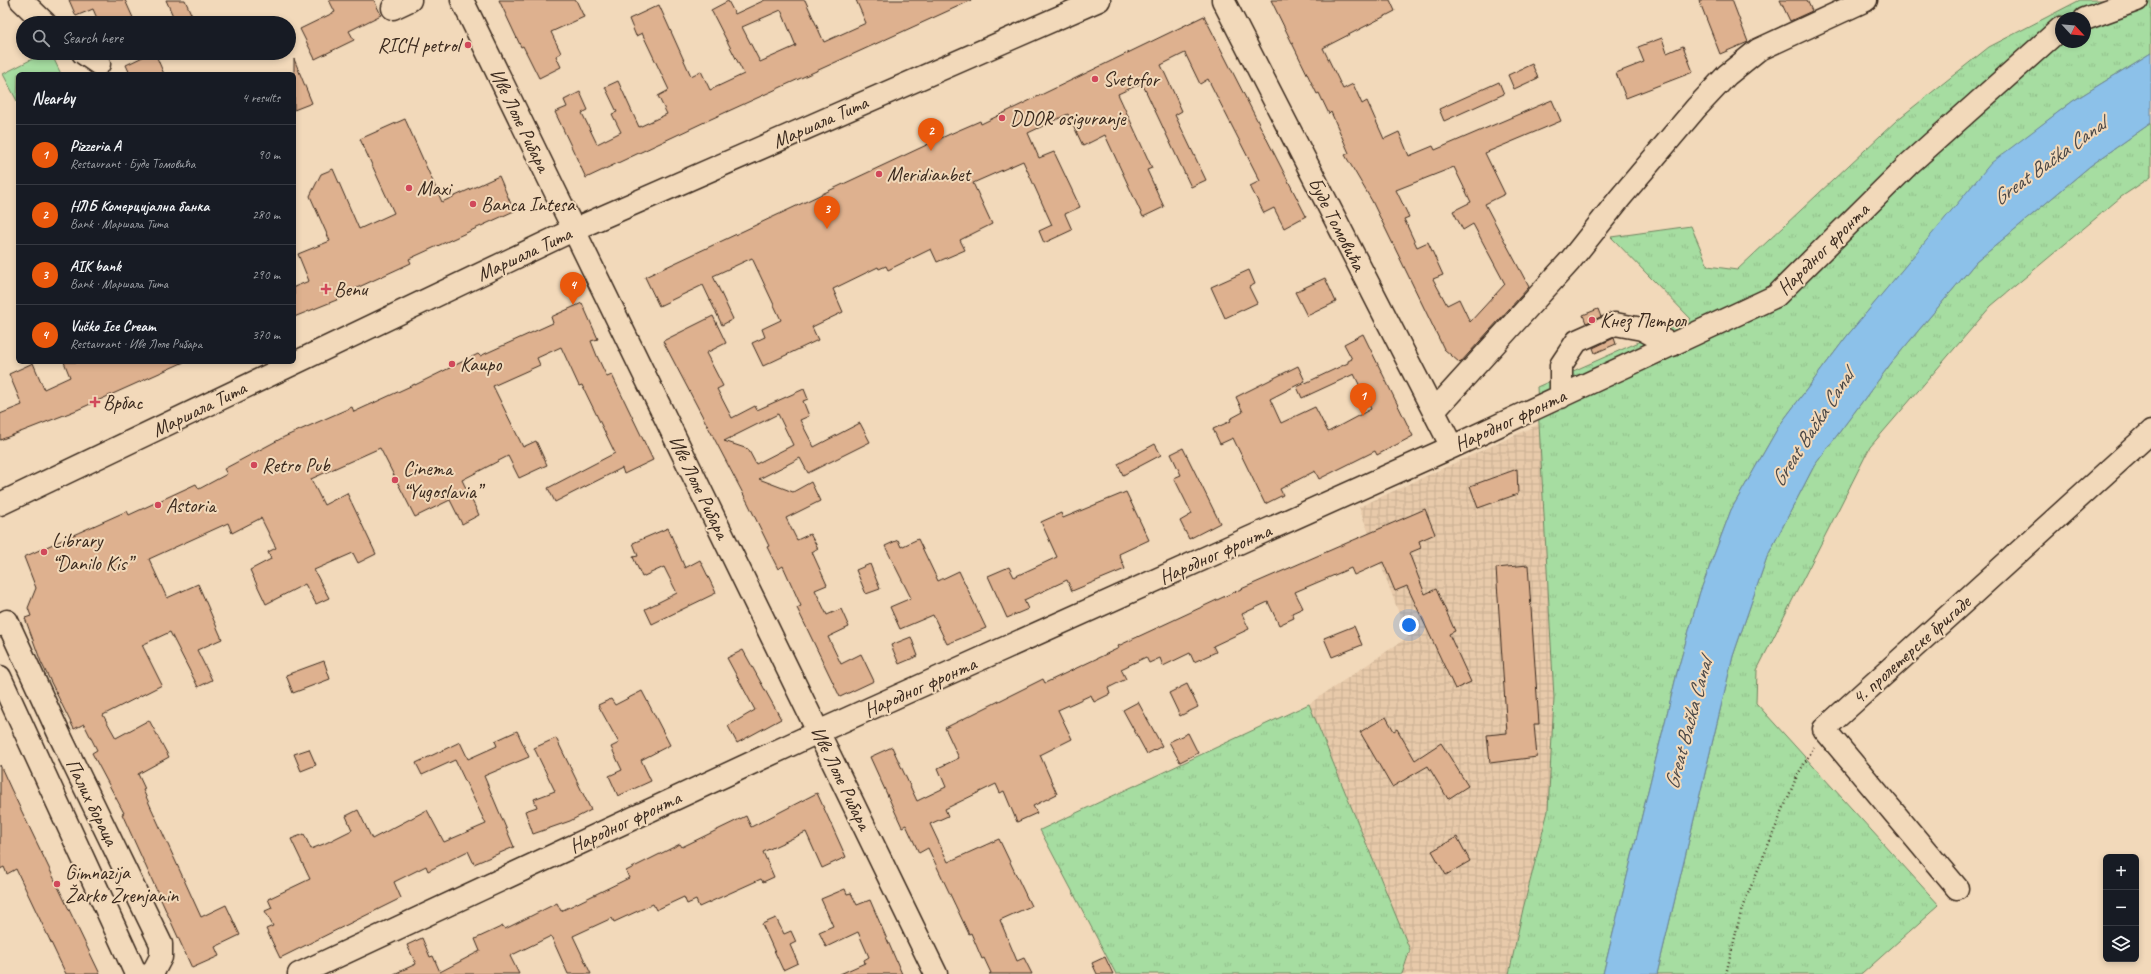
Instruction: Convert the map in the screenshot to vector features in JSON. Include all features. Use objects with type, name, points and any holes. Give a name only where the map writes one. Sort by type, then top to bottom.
[{"type":"street","points":[[21,0],[38,16]]},
{"type":"street","name":"Иве Лоле Рибара","points":[[462,0],[936,974]]},
{"type":"street","name":"Маршала Тита","points":[[296,362],[573,230],[1099,0]]},
{"type":"street","name":"Буде Томовића","points":[[1223,0],[1452,447]]},
{"type":"street","points":[[1434,411],[1504,336],[1570,261],[1630,186],[1696,108],[1727,75],[1758,50],[1866,0]]},
{"type":"street","points":[[2091,17],[2137,0]]},
{"type":"street","name":"Народног фронта","points":[[299,974],[818,732],[1452,447],[1776,296],[1908,164],[2055,33]]},
{"type":"street","points":[[1561,397],[1562,364],[1577,341],[1614,324],[1642,329],[1672,345]]},
{"type":"street","name":"Маршала Тита","points":[[0,504],[293,364]]},
{"type":"street","name":"4. пролетерске бригаде","points":[[1824,729],[2151,432]]},
{"type":"street","name":"Палих бораца","points":[[0,625],[7,622],[60,738],[161,944],[161,957],[152,974]]},
{"type":"street","points":[[0,677],[136,974]]},
{"type":"street","points":[[1824,729],[1956,888]]},
{"type":"street","points":[[34,751],[60,738]]},
{"type":"path","points":[[1726,974],[1742,908],[1798,776],[1824,729]]},
{"type":"shaded area","points":[[1539,424],[1554,698],[1548,811],[1523,909],[1509,974],[1402,974],[1410,950],[1309,704],[1408,637],[1359,507]]},
{"type":"green space","points":[[2080,0],[2151,0],[2151,53],[2073,101],[1991,164],[1847,336],[1779,426],[1731,510],[1700,592],[1678,669],[1603,974],[1509,974],[1523,909],[1548,811],[1554,698],[1537,387],[1691,319],[1611,237],[1691,226],[1708,266],[1737,270],[1897,120],[1989,47],[2055,13],[2055,48],[2091,48],[2091,12],[2057,12]]},
{"type":"green space","points":[[30,60],[54,60],[60,72],[16,72],[16,99],[3,74]]},
{"type":"green space","points":[[2151,123],[2151,177],[2121,197],[1991,306],[1870,447],[1757,670],[1756,703],[1939,905],[1862,974],[1657,974],[1733,656],[1767,557],[1814,466],[1892,362],[1976,262],[2090,166]]},
{"type":"green space","points":[[1309,704],[1410,950],[1402,974],[1116,974],[1040,830]]},
{"type":"water","name":"Great Bačka Canal","points":[[2151,53],[2151,123],[2090,166],[1976,262],[1892,362],[1814,466],[1767,557],[1733,656],[1657,974],[1603,974],[1678,669],[1700,592],[1731,510],[1779,426],[1847,336],[1991,163],[2073,101]]},
{"type":"building","points":[[69,0],[125,0],[132,16],[96,16],[93,9],[76,16]]},
{"type":"building","points":[[166,0],[185,0],[192,16],[173,16]]},
{"type":"building","points":[[329,0],[374,0],[381,15],[349,31],[354,40],[315,59],[300,29],[335,12]]},
{"type":"building","points":[[499,0],[576,0],[584,17],[551,32],[561,53],[556,56],[561,67],[539,78],[523,46],[521,47]]},
{"type":"building","points":[[765,0],[805,0],[824,42],[866,23],[856,0],[972,0],[711,119],[586,178],[555,112],[567,107],[564,100],[580,92],[588,110],[582,113],[597,144],[621,132],[612,114],[617,112],[605,87],[618,81],[639,127],[667,114],[658,96],[669,90],[642,33],[636,36],[629,19],[659,5],[691,76],[701,71],[710,90],[744,74],[711,10],[728,1],[735,14]],"holes":[[[781,10],[796,46],[760,62],[742,27]]]},
{"type":"building","points":[[1271,0],[1390,0],[1395,11],[1323,48],[1343,89],[1353,84],[1362,104],[1367,101],[1384,139],[1399,132],[1409,156],[1433,146],[1435,150],[1552,100],[1561,121],[1485,153],[1505,194],[1485,204],[1529,287],[1460,363],[1444,349],[1372,201],[1345,155],[1349,153],[1331,112],[1329,114],[1319,93],[1317,94]],"holes":[[[1454,167],[1471,202],[1453,211],[1463,230],[1473,224],[1505,284],[1470,322],[1459,299],[1447,305],[1433,279],[1443,275],[1428,242],[1417,247],[1404,219],[1409,217],[1396,190]]]},
{"type":"building","points":[[1699,0],[1732,0],[1748,42],[1720,54]]},
{"type":"building","points":[[1780,0],[1807,0],[1812,11],[1790,21]]},
{"type":"building","points":[[1204,16],[1306,216],[1284,228],[1274,208],[1264,213],[1250,186],[1260,181],[1208,79],[1200,84],[1185,53],[1161,65],[1182,111],[1175,115],[1206,180],[1191,187],[1142,83],[1118,94],[1152,168],[1147,170],[1164,207],[1143,217],[1105,135],[1083,146],[1068,114],[1028,133],[1039,158],[1054,152],[1080,207],[1065,214],[1072,230],[1044,243],[1039,231],[1052,225],[1023,161],[973,183],[992,224],[960,240],[965,250],[937,262],[931,249],[888,270],[886,266],[879,269],[878,267],[833,289],[843,312],[812,327],[818,340],[763,366],[752,343],[765,337],[762,329],[781,320],[752,258],[713,276],[733,319],[722,325],[703,285],[659,306],[645,277],[950,134],[980,121],[981,124]]},
{"type":"building","points":[[1662,38],[1667,53],[1683,46],[1693,72],[1626,98],[1616,73],[1644,62],[1638,47]]},
{"type":"building","points":[[136,60],[158,60],[163,72],[129,72],[126,65]]},
{"type":"building","points":[[294,60],[312,103],[296,109],[296,72],[294,72]]},
{"type":"building","points":[[1532,64],[1538,78],[1514,89],[1508,75]]},
{"type":"building","points":[[1499,82],[1504,94],[1444,121],[1439,109]]},
{"type":"building","points":[[405,119],[442,202],[499,176],[514,211],[409,259],[411,263],[348,292],[349,295],[296,316],[296,286],[309,281],[298,254],[330,241],[310,196],[321,174],[333,169],[359,229],[394,213],[360,139]]},
{"type":"building","points":[[1249,270],[1255,284],[1249,287],[1257,303],[1225,318],[1211,287]]},
{"type":"building","points":[[1325,278],[1336,302],[1307,316],[1295,292]]},
{"type":"building","points":[[582,303],[598,339],[591,341],[597,356],[607,377],[612,375],[653,460],[624,474],[622,468],[555,502],[548,488],[615,453],[582,385],[579,386],[561,347],[537,358],[540,365],[493,386],[523,447],[536,441],[547,465],[519,478],[508,456],[462,480],[479,515],[462,524],[450,500],[415,517],[380,448],[311,479],[324,505],[347,493],[376,554],[358,563],[353,553],[314,570],[329,598],[316,604],[305,584],[266,604],[250,570],[271,559],[268,552],[276,548],[261,518],[232,533],[228,523],[149,559],[167,598],[198,584],[222,639],[197,650],[212,680],[198,687],[170,632],[142,645],[162,685],[103,715],[116,738],[149,720],[169,757],[138,774],[145,789],[143,790],[201,917],[226,905],[240,935],[215,947],[219,956],[192,968],[122,814],[124,813],[92,753],[97,750],[84,724],[74,729],[41,662],[25,618],[31,616],[28,608],[36,588],[24,557],[127,511],[129,515],[196,484],[199,489],[227,474],[224,469],[284,437],[352,407],[354,412],[415,385],[478,354],[480,356],[553,323],[551,317]]},
{"type":"building","points":[[1598,309],[1601,317],[1586,323],[1583,315]]},
{"type":"building","points":[[713,316],[726,343],[706,353],[723,386],[717,389],[732,418],[755,406],[757,410],[804,389],[808,399],[803,401],[809,416],[800,420],[814,447],[860,423],[870,442],[808,473],[800,458],[759,479],[793,492],[811,482],[820,501],[786,518],[797,540],[810,534],[818,548],[812,552],[827,585],[815,590],[827,615],[841,609],[849,627],[828,637],[841,664],[861,654],[874,681],[840,697],[797,608],[801,606],[783,566],[778,569],[767,547],[769,546],[748,503],[663,341]],"holes":[[[778,414],[793,445],[756,464],[748,449],[724,441]]]},
{"type":"building","points":[[1363,334],[1413,436],[1377,455],[1375,451],[1319,479],[1315,471],[1280,489],[1283,495],[1265,504],[1233,438],[1220,444],[1213,429],[1231,421],[1230,419],[1243,412],[1236,397],[1298,366],[1305,381],[1270,399],[1281,423],[1315,407],[1328,432],[1371,409],[1354,374],[1302,398],[1297,387],[1348,363],[1348,361],[1352,359],[1344,344]]},
{"type":"building","points":[[1614,338],[1616,344],[1595,353],[1593,348]]},
{"type":"building","points":[[33,364],[44,389],[70,377],[65,364],[180,364],[77,410],[0,440],[0,414],[22,405],[9,374]]},
{"type":"building","points":[[1155,444],[1161,455],[1123,475],[1118,464]]},
{"type":"building","points":[[1183,448],[1220,523],[1189,539],[1180,521],[1192,514],[1174,478],[1181,475],[1171,454]]},
{"type":"building","points":[[1517,469],[1518,494],[1478,508],[1470,486]]},
{"type":"building","points":[[1126,492],[1149,540],[1119,554],[1125,569],[1072,591],[1067,580],[1024,600],[1028,609],[1007,618],[988,576],[1009,567],[1014,577],[1057,557],[1041,522],[1061,513],[1063,518]]},
{"type":"building","points":[[1425,509],[1435,534],[1419,541],[1421,548],[1409,553],[1425,594],[1436,589],[1455,631],[1449,634],[1471,682],[1455,689],[1407,586],[1395,591],[1383,562],[1354,575],[1351,568],[1295,592],[1303,608],[1292,613],[1294,618],[1279,625],[1268,602],[1242,614],[1249,629],[1213,646],[1216,652],[1194,662],[1190,653],[1163,666],[1160,658],[1149,663],[1146,657],[1121,669],[1126,679],[1108,688],[1110,694],[1094,702],[1091,695],[1058,710],[1072,739],[1040,755],[1057,794],[1033,806],[1037,813],[1017,822],[1004,791],[1000,793],[996,784],[945,809],[948,816],[930,824],[948,862],[999,839],[1031,906],[1000,920],[1017,961],[1024,958],[1032,974],[989,974],[991,973],[984,958],[982,959],[971,933],[969,934],[928,848],[919,853],[906,825],[902,827],[870,757],[892,747],[917,801],[946,787],[938,768],[959,758],[945,728],[1043,679],[1045,683],[1119,648],[1118,646],[1232,593]]},
{"type":"building","points":[[668,528],[685,568],[700,560],[716,593],[652,624],[645,609],[677,593],[664,567],[642,577],[633,557],[638,556],[633,543]]},
{"type":"building","points":[[918,539],[938,581],[959,571],[986,628],[947,644],[933,615],[900,629],[890,607],[911,598],[885,546],[898,540],[901,547]]},
{"type":"building","points":[[870,564],[880,589],[866,594],[856,570]]},
{"type":"building","points":[[1528,565],[1539,724],[1534,724],[1537,757],[1490,763],[1487,735],[1507,733],[1496,568]]},
{"type":"building","points":[[1354,626],[1362,645],[1332,657],[1324,638]]},
{"type":"building","points":[[911,637],[918,656],[899,664],[891,645]]},
{"type":"building","points":[[743,650],[781,719],[737,743],[728,726],[755,710],[727,658]]},
{"type":"building","points":[[324,661],[330,679],[293,693],[286,675]]},
{"type":"building","points":[[1187,684],[1198,707],[1180,716],[1169,693]]},
{"type":"building","points":[[642,691],[670,745],[641,760],[651,781],[618,796],[609,776],[622,770],[611,747],[619,743],[598,705],[611,699],[615,705]]},
{"type":"building","points":[[1138,702],[1162,746],[1147,754],[1123,710]]},
{"type":"building","points":[[1386,717],[1394,731],[1397,729],[1415,760],[1441,743],[1468,786],[1448,799],[1428,766],[1392,787],[1360,732]]},
{"type":"building","points":[[517,731],[529,757],[484,776],[514,847],[474,864],[468,851],[428,871],[426,866],[394,882],[401,898],[280,958],[266,929],[273,926],[265,911],[272,908],[268,899],[310,879],[291,839],[304,834],[311,849],[326,843],[352,830],[346,816],[358,810],[372,839],[427,810],[444,842],[486,824],[455,760],[422,775],[416,763],[460,742],[468,759],[497,746],[495,741]]},
{"type":"building","points":[[1188,733],[1198,753],[1180,762],[1169,742]]},
{"type":"building","points":[[556,738],[591,810],[570,821],[533,834],[525,811],[537,807],[534,799],[555,791],[534,748]]},
{"type":"building","points":[[309,749],[316,765],[301,771],[294,754]]},
{"type":"building","points":[[0,765],[100,974],[66,974],[16,869],[7,874],[4,867],[0,869]]},
{"type":"building","points":[[817,793],[846,857],[822,868],[806,832],[763,852],[774,877],[763,882],[761,879],[699,907],[696,900],[687,904],[684,897],[656,910],[653,904],[614,922],[612,918],[573,936],[591,974],[568,974],[551,936],[510,956],[519,974],[394,974],[416,964],[407,945],[422,938],[430,957],[433,956],[440,972],[480,951],[475,939],[503,926],[505,929],[557,903],[561,911],[629,878],[626,871],[680,844],[682,847],[746,816],[751,827]]},
{"type":"building","points":[[1457,837],[1470,861],[1446,875],[1432,851]]},
{"type":"building","points":[[845,889],[847,894],[851,893],[857,905],[870,900],[902,974],[840,974],[865,963],[864,960],[869,957],[858,932],[826,947],[819,932],[833,926],[821,899]]},
{"type":"building","points":[[776,918],[784,934],[791,931],[796,942],[790,945],[798,963],[783,970],[762,924]]},
{"type":"building","points":[[1105,957],[1113,974],[1097,974],[1092,963]]},
{"type":"place","name":"RICH petrol","points":[[468,45]]},
{"type":"place","name":"Svetofor","points":[[1095,79]]},
{"type":"place","name":"DDOR osiguranje","points":[[1002,118]]},
{"type":"place","name":"НЛБ Комерцијална банка","points":[[931,151]]},
{"type":"place","name":"Meridianbet","points":[[879,174]]},
{"type":"place","name":"Maxi","points":[[409,188]]},
{"type":"place","name":"Banca Intesa","points":[[473,204]]},
{"type":"place","name":"AIK bank","points":[[827,229]]},
{"type":"place","name":"Benu","points":[[326,289]]},
{"type":"place","name":"Vučko Ice Cream","points":[[573,305]]},
{"type":"place","name":"Кнез Петрол","points":[[1592,320]]},
{"type":"place","name":"Каиро","points":[[452,364]]},
{"type":"place","name":"Врбас","points":[[95,402]]},
{"type":"place","name":"Pizzeria A","points":[[1363,416]]},
{"type":"place","name":"Retro Pub","points":[[254,465]]},
{"type":"place","name":"Cinema “Yugoslavia”","points":[[395,480]]},
{"type":"place","name":"Astoria","points":[[158,505]]},
{"type":"place","name":"Library “Danilo Kis”","points":[[44,552]]},
{"type":"place","name":"Gimnazija Žarko Zrenjanin","points":[[57,884]]}]
